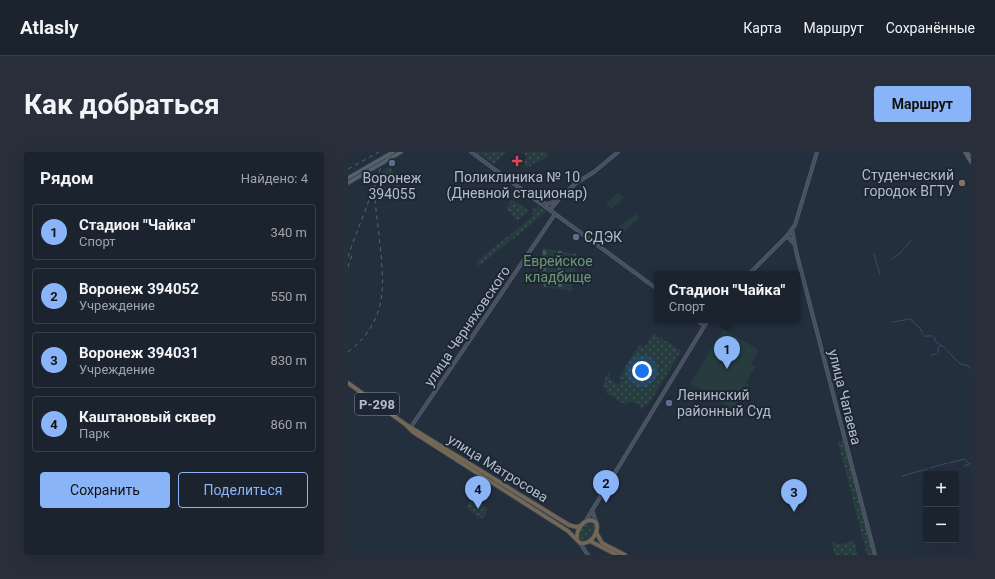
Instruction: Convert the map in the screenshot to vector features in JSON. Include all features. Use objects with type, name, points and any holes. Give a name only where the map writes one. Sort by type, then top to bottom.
[{"type":"highway","name":"улица Матросова","points":[[348,383],[410,428],[489,481],[568,531],[578,542]]},
{"type":"highway","name":"улица Матросова","points":[[410,428],[569,525],[576,527],[580,526]]},
{"type":"highway","points":[[489,481],[492,477]]},
{"type":"highway","points":[[522,502],[524,497]]},
{"type":"highway","points":[[617,555],[588,542],[578,542],[577,535],[580,526],[585,522],[592,520],[596,523],[596,532],[602,543],[625,555]]},
{"type":"highway","points":[[588,542],[596,532]]},
{"type":"main road","points":[[348,178],[393,152]]},
{"type":"main road","points":[[348,183],[401,152]]},
{"type":"main road","points":[[965,152],[971,162]]},
{"type":"street","points":[[471,152],[654,287]]},
{"type":"street","points":[[550,210],[576,183],[594,172],[618,152]]},
{"type":"street","points":[[752,271],[786,236],[796,223],[817,152]]},
{"type":"street","points":[[538,201],[548,204],[560,198]]},
{"type":"street","name":"улица Черняховского","points":[[410,428],[555,214]]},
{"type":"street","name":"улица Чапаева","points":[[792,229],[875,555]]},
{"type":"street","points":[[786,236],[795,245]]},
{"type":"street","points":[[585,522],[704,325],[701,323]]},
{"type":"street","points":[[592,510],[596,523]]},
{"type":"street","points":[[578,542],[588,555]]},
{"type":"street","points":[[585,550],[588,542]]},
{"type":"green space","points":[[475,152],[507,152],[494,164]]},
{"type":"green space","points":[[524,152],[546,152],[549,156],[526,168],[522,160],[527,159]]},
{"type":"green space","points":[[390,166],[400,185],[396,187],[393,183],[390,185],[387,177],[381,180],[383,172]]},
{"type":"green space","points":[[619,192],[624,198],[611,209],[606,203]]},
{"type":"green space","points":[[512,199],[529,211],[517,221],[506,208]]},
{"type":"green space","points":[[538,206],[545,211],[545,213],[479,266],[476,262],[533,216],[531,213],[534,210],[532,209],[534,207],[535,209]]},
{"type":"green space","points":[[636,214],[639,218],[624,232],[619,226]]},
{"type":"green space","name":"Еврейское кладбище","points":[[543,248],[576,254],[572,291],[544,287],[541,269]]},
{"type":"green space","points":[[723,329],[759,350],[751,364],[755,367],[746,382],[749,384],[733,410],[690,384]]},
{"type":"green space","points":[[653,333],[681,351],[648,405],[645,405],[643,408],[631,401],[626,405],[605,392],[607,389],[602,386],[605,382],[604,380],[609,373],[610,379],[618,385],[621,380],[619,377],[639,345],[645,347]]},
{"type":"green space","points":[[843,440],[873,555],[867,555],[838,442]]},
{"type":"green space","points":[[475,499],[487,508],[484,518],[479,518],[467,508],[471,500]]},
{"type":"green space","points":[[590,521],[595,523],[594,532],[590,537],[582,541],[579,538],[580,531],[585,524]]},
{"type":"green space","points":[[854,541],[858,555],[835,555],[832,543],[836,542],[837,545]]},
{"type":"waterway","points":[[892,259],[911,241]]},
{"type":"waterway","points":[[874,254],[880,275]]},
{"type":"waterway","points":[[893,322],[910,319]]},
{"type":"waterway","points":[[911,319],[914,323]]},
{"type":"waterway","points":[[915,324],[919,327],[923,334]]},
{"type":"waterway","points":[[924,336],[932,336]]},
{"type":"waterway","points":[[934,337],[936,342],[944,347],[955,359],[961,364],[969,366],[971,369]]},
{"type":"waterway","points":[[938,353],[938,347],[941,346]]},
{"type":"waterway","points":[[931,355],[936,354]]},
{"type":"waterway","points":[[949,463],[965,459],[969,464]]},
{"type":"waterway","points":[[930,468],[947,463]]},
{"type":"waterway","points":[[964,466],[969,464]]},
{"type":"waterway","points":[[902,476],[927,469]]},
{"type":"railway","points":[[348,169],[379,152]]},
{"type":"railway","points":[[348,352],[360,341],[375,320],[382,296],[382,270],[374,190],[380,170],[391,152]]},
{"type":"railway","points":[[348,257],[372,191]]},
{"type":"railway","points":[[348,267],[353,252]]},
{"type":"place","name":"Поликлиника № 10 (Дневной стационар)","points":[[517,161]]},
{"type":"place","name":"Воронеж 394055","points":[[392,163]]},
{"type":"place","name":"Студенческий городок ВГТУ","points":[[962,183]]},
{"type":"place","name":"СДЭК","points":[[576,237]]},
{"type":"place","name":"Стадион \"Чайка\"","points":[[727,369]]},
{"type":"place","name":"Ленинский районный Суд","points":[[669,403]]},
{"type":"place","name":"Воронеж 394052","points":[[606,503]]},
{"type":"place","name":"Каштановый сквер","points":[[478,509]]},
{"type":"place","name":"Воронеж 394031","points":[[794,512]]}]
